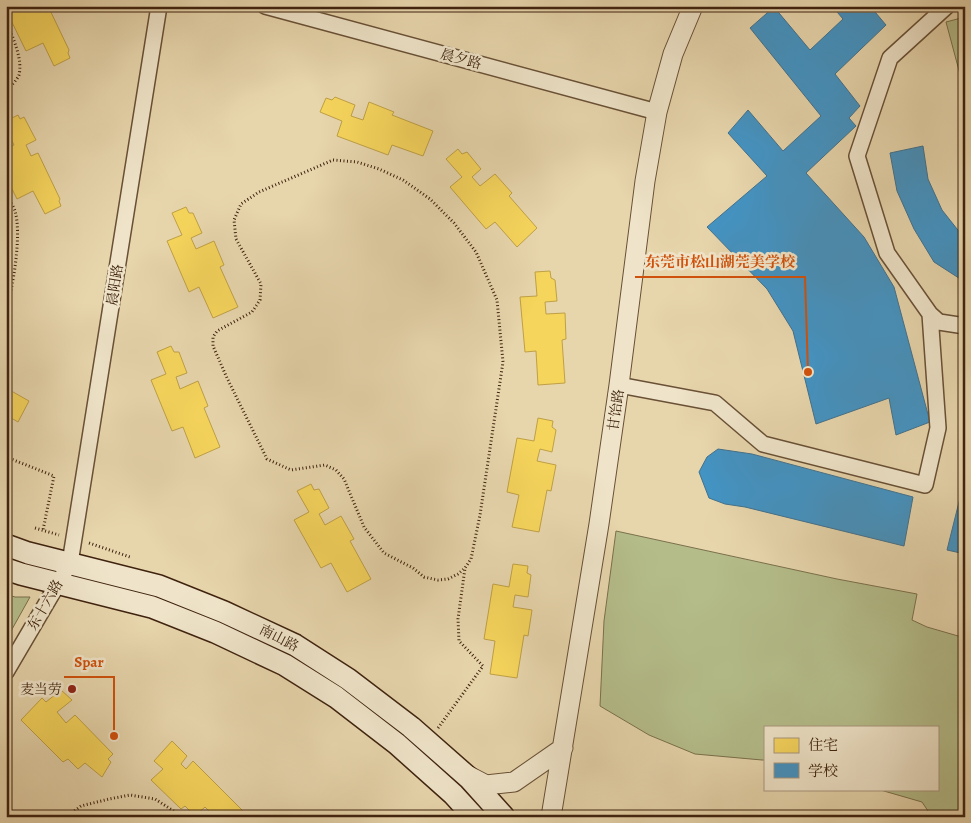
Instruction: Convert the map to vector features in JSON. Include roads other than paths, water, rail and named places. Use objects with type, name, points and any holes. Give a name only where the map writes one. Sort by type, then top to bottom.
[{"type":"main road","name":"南山路","points":[[6,545],[28,553],[159,586],[224,612],[296,646],[348,679],[411,727],[461,771],[504,817]]},
{"type":"main road","name":"南山路","points":[[6,568],[21,574],[152,607],[215,632],[285,665],[336,697],[397,744],[453,794],[474,817]]},
{"type":"street","name":"晨阳路","points":[[70,563],[159,6]]},
{"type":"street","name":"晨夕路","points":[[265,6],[657,112]]},
{"type":"street","name":"甘饴路","points":[[551,817],[619,385],[645,181],[657,112],[673,54],[693,6]]},
{"type":"street","points":[[947,6],[890,58],[857,156],[887,253],[930,314],[939,322],[965,326]]},
{"type":"street","points":[[619,385],[715,403],[763,444],[925,485],[938,428],[930,314]]},
{"type":"street","name":"东十六路","points":[[6,672],[70,563]]},
{"type":"street","points":[[461,771],[486,785],[514,782],[563,748]]},
{"type":"place","name":"东莞市松山湖莞美学校","points":[[808,372]]},
{"type":"place","name":"麦当劳","points":[[72,689]]},
{"type":"place","name":"Spar","points":[[114,736]]}]
